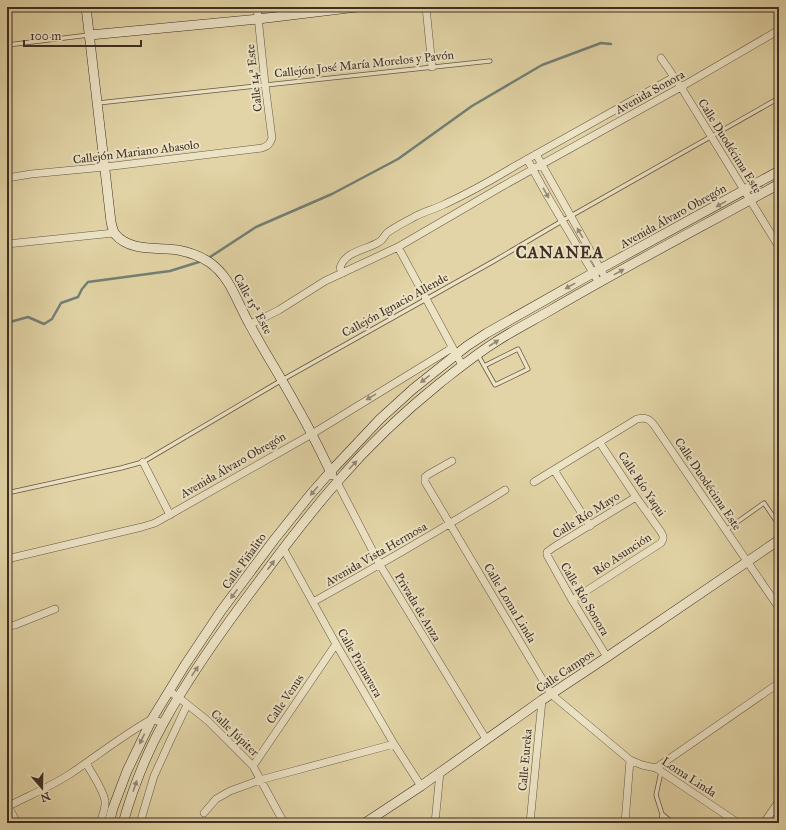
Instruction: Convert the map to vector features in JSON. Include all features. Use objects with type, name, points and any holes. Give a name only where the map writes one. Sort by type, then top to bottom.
[{"type":"main road","points":[[86,7],[111,222],[114,233]]},
{"type":"main road","points":[[90,35],[258,19],[357,7]]},
{"type":"main road","name":"Avenida Álvaro Obregón","points":[[454,352],[779,171]]},
{"type":"main road","name":"Avenida Álvaro Obregón","points":[[462,365],[494,342],[779,184]]},
{"type":"main road","name":"Calle 15ª Este","points":[[114,233],[124,242],[137,247],[179,250],[196,256],[208,262],[228,281],[249,325],[282,380],[337,482]]},
{"type":"main road","name":"Calle Piñalito","points":[[109,823],[127,771],[152,719],[189,659],[230,599],[274,540],[330,471],[380,418],[454,352]]},
{"type":"main road","name":"Calle Piñalito","points":[[123,823],[139,774],[163,723],[231,618],[283,548],[337,482],[389,428],[421,398],[462,365]]},
{"type":"main road","name":"Calle Campos","points":[[365,823],[421,786],[542,700],[779,540]]},
{"type":"street","name":"Calle 14ª Este","points":[[257,7],[272,138],[271,143],[268,146]]},
{"type":"street","points":[[426,7],[432,67]]},
{"type":"street","name":"Avenida Sonora","points":[[398,247],[779,30]]},
{"type":"street","name":"Calle Duodécima Este","points":[[661,58],[681,87],[779,247]]},
{"type":"street","name":"Avenida Sonora","points":[[343,273],[340,268],[344,259],[381,241],[388,232],[415,216],[444,204],[489,182],[526,159],[674,77]]},
{"type":"street","name":"Callejón Mariano Abasolo","points":[[7,178],[262,148],[268,146]]},
{"type":"street","points":[[536,154],[571,217],[602,281]]},
{"type":"street","points":[[526,159],[562,221],[597,271]]},
{"type":"street","points":[[7,244],[114,233]]},
{"type":"street","points":[[249,325],[279,310],[325,281],[398,247],[462,365]]},
{"type":"street","name":"Avenida Álvaro Obregón","points":[[8,559],[155,523],[454,352]]},
{"type":"street","name":"Calle Duodécima Este","points":[[600,442],[638,419],[644,418],[650,420],[779,608]]},
{"type":"street","points":[[534,482],[600,442]]},
{"type":"street","name":"Calle Río Yaqui","points":[[600,442],[664,536],[664,539]]},
{"type":"street","name":"Calle Loma Linda","points":[[452,461],[429,474],[425,478],[425,482],[551,694]]},
{"type":"street","points":[[143,462],[170,515]]},
{"type":"street","points":[[554,470],[590,526]]},
{"type":"street","name":"Privada de Anza","points":[[337,482],[380,565],[486,739]]},
{"type":"street","name":"Avenida Vista Hermosa","points":[[313,602],[380,565],[505,490]]},
{"type":"street","name":"Calle Río Mayo","points":[[547,552],[636,497]]},
{"type":"street","name":"Río Asunción","points":[[572,600],[661,543],[664,539]]},
{"type":"street","points":[[7,548],[8,559]]},
{"type":"street","name":"Calle Primavera","points":[[283,548],[336,644],[394,744],[421,786]]},
{"type":"street","name":"Calle Río Sonora","points":[[547,552],[548,559],[607,657]]},
{"type":"street","points":[[7,626],[15,625],[55,609]]},
{"type":"street","name":"Calle Venus","points":[[253,766],[336,644]]},
{"type":"street","points":[[659,769],[779,683]]},
{"type":"street","name":"Calle Júpiter","points":[[169,691],[208,721],[253,766],[284,823]]},
{"type":"street","name":"Loma Linda","points":[[551,694],[630,760],[642,765],[659,769],[738,823]]},
{"type":"street","name":"Calle Eureka","points":[[530,823],[542,700]]},
{"type":"street","points":[[140,823],[154,776],[187,705]]},
{"type":"street","points":[[17,823],[7,806],[50,786],[137,727],[152,719],[163,723]]},
{"type":"street","points":[[204,813],[216,799],[230,791],[260,780],[394,744]]},
{"type":"street","points":[[625,823],[630,760]]},
{"type":"street","points":[[86,763],[103,793],[105,800],[105,807],[100,823]]},
{"type":"street","points":[[435,823],[440,772]]},
{"type":"street","points":[[764,823],[779,802]]},
{"type":"lane","points":[[7,45],[90,35]]},
{"type":"lane","name":"Callejón José María Morelos y Pavón","points":[[97,103],[490,61]]},
{"type":"lane","name":"Callejón Ignacio Allende","points":[[7,493],[143,462],[282,380],[494,262],[562,221],[779,98]]},
{"type":"lane","points":[[477,354],[495,385],[528,369],[518,349],[484,366]]},
{"type":"lane","points":[[726,530],[764,503],[779,526]]},
{"type":"lane","points":[[659,769],[656,795],[662,814],[661,823]]},
{"type":"lane","points":[[662,814],[673,823]]},
{"type":"waterway","points":[[207,259],[256,227],[332,194],[398,159],[472,106],[542,65],[601,43],[611,44]]},
{"type":"waterway","points":[[7,321],[10,322],[28,317],[44,324],[52,319],[61,303],[78,297],[88,282],[170,271],[202,261]]},
{"type":"district","name":"CANANEA","points":[[560,252]]}]
